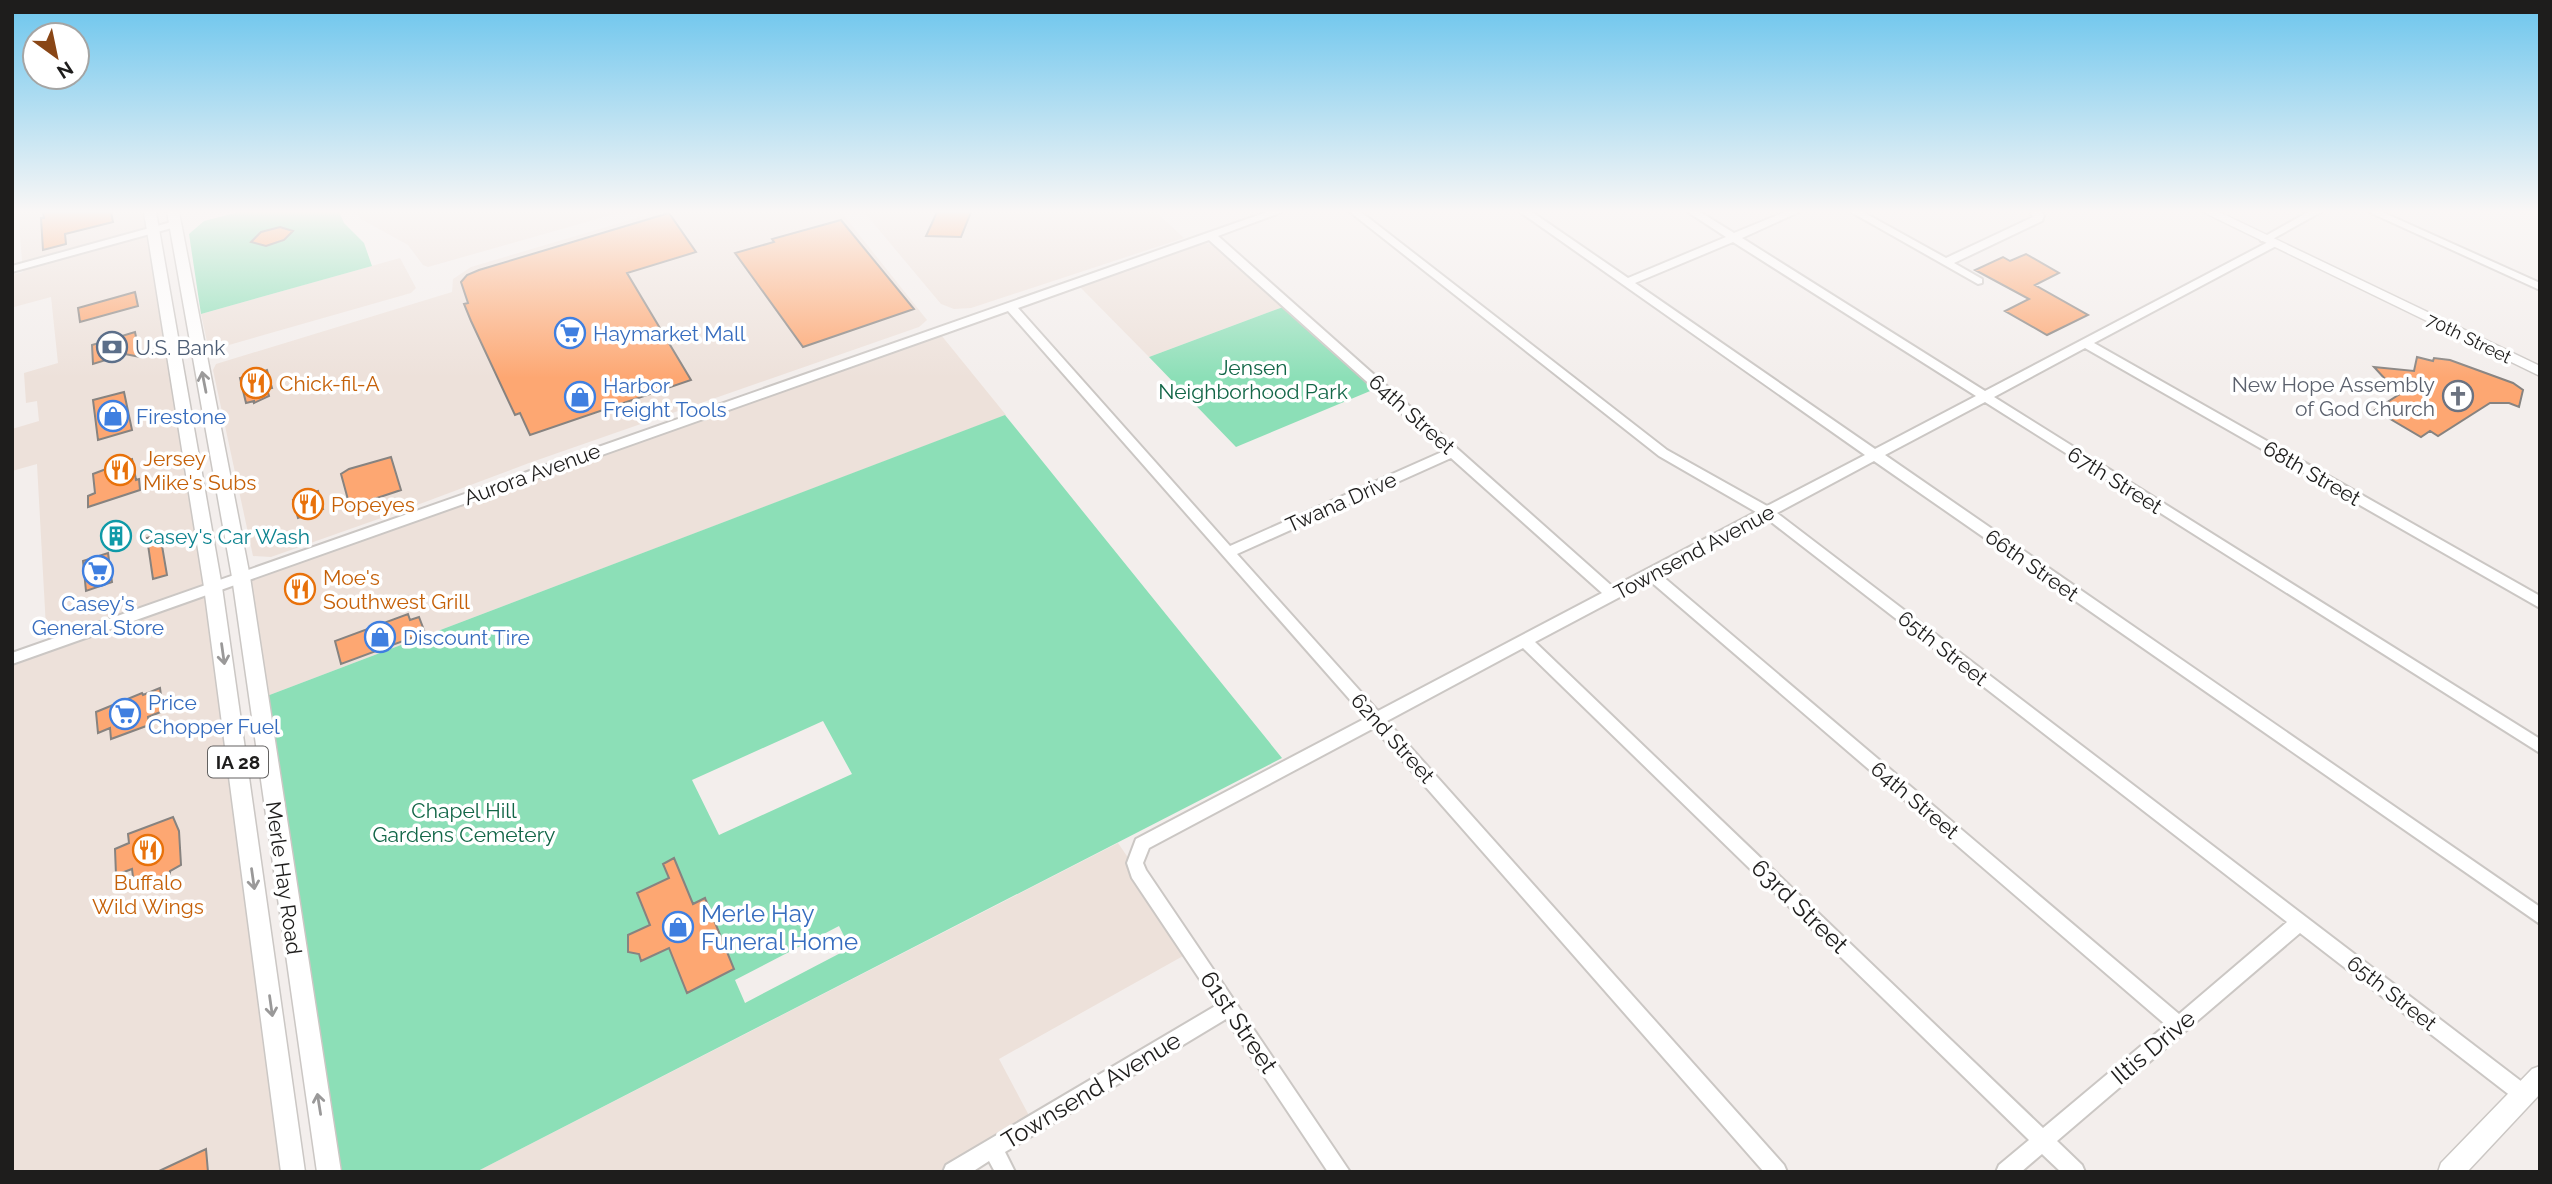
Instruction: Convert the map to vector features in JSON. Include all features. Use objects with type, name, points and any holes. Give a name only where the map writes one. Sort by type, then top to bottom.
[{"type":"main road","name":"Merle Hay Road","points":[[160,267],[212,587],[293,1172]]},
{"type":"main road","name":"Merle Hay Road","points":[[183,267],[241,577],[281,861],[330,1172]]},
{"type":"main road","name":"70th Street","points":[[2324,267],[2540,372]]},
{"type":"main road","points":[[2451,1172],[2532,1085]]},
{"type":"street","name":"Aurora Avenue","points":[[12,659],[1009,305],[1125,267]]},
{"type":"street","name":"64th Street","points":[[1246,267],[1613,595]]},
{"type":"street","name":"65th Street","points":[[1426,267],[1663,453],[1768,513],[2300,922],[2532,1085]]},
{"type":"street","name":"66th Street","points":[[1604,267],[2540,917]]},
{"type":"street","points":[[1627,283],[1664,267]]},
{"type":"street","name":"67th Street","points":[[1778,267],[2540,747]]},
{"type":"street","points":[[1953,267],[1978,281]]},
{"type":"street","name":"Townsend Avenue","points":[[1138,873],[1136,854],[1150,838],[1652,575],[2222,267]]},
{"type":"street","points":[[2496,267],[2540,287]]},
{"type":"street","name":"62nd Street","points":[[1009,305],[1777,1172]]},
{"type":"street","name":"68th Street","points":[[2085,343],[2540,603]]},
{"type":"street","name":"Twana Drive","points":[[1229,552],[1453,452]]},
{"type":"street","name":"64th Street","points":[[1652,575],[2179,1025]]},
{"type":"street","name":"63rd Street","points":[[1525,641],[2074,1172]]},
{"type":"street","name":"61st Street","points":[[1138,873],[1340,1172]]},
{"type":"street","name":"Iltis Drive","points":[[2006,1172],[2300,922]]},
{"type":"street","name":"Townsend Avenue","points":[[953,1172],[1229,1008]]},
{"type":"street","points":[[993,1148],[1005,1172]]},
{"type":"shaded area","points":[[23,267],[158,267],[293,1172],[12,1172],[12,659],[47,646],[37,464],[12,471],[12,429],[39,421],[37,401],[26,403],[24,373],[58,363],[51,297],[14,307],[12,275],[23,272]]},
{"type":"shaded area","points":[[367,267],[405,267],[416,288],[411,293],[222,347],[208,346],[201,314]]},
{"type":"shaded area","name":"Haymarket Mall","points":[[471,267],[885,267],[927,320],[919,327],[529,463],[271,557],[253,556],[213,370],[216,364],[452,292],[453,279]]},
{"type":"shaded area","points":[[910,267],[1095,267],[971,308],[954,309],[941,304]]},
{"type":"shaded area","points":[[1135,267],[1239,267],[1283,307],[1149,357],[1080,287]]},
{"type":"shaded area","points":[[937,330],[1006,415],[259,699],[241,577]]},
{"type":"shaded area","points":[[1118,843],[1192,951],[999,1059],[1034,1125],[956,1172],[476,1172]]},
{"type":"green space","points":[[194,267],[368,267],[201,314]]},
{"type":"green space","name":"Jensen Neighborhood Park","points":[[1283,307],[1375,389],[1236,447],[1149,357]]},
{"type":"green space","name":"Chapel Hill Gardens Cemetery","points":[[1005,415],[1282,758],[476,1172],[329,1172],[259,699]],"holes":[[[823,721],[852,774],[719,835],[692,780]],[[674,858],[693,904],[706,898],[716,924],[705,930],[687,993],[672,956],[680,951],[678,944],[642,961],[628,935],[666,917],[637,893],[669,878],[663,864]],[[839,926],[850,948],[745,1003],[735,980]]]},
{"type":"building","name":"Haymarket Mall","points":[[488,267],[646,267],[627,273],[691,380],[530,435],[520,413],[515,415],[464,304],[468,303],[461,282],[467,275]]},
{"type":"building","points":[[745,267],[880,267],[914,309],[803,347]]},
{"type":"building","points":[[1981,267],[2049,267],[2059,273],[2035,285],[2088,315],[2047,335],[2005,311],[2029,299],[1975,270]]},
{"type":"building","points":[[135,292],[138,306],[80,322],[78,308]]},
{"type":"building","name":"U.S. Bank","points":[[135,332],[140,357],[125,354],[93,364],[92,345]]},
{"type":"building","name":"New Hope Assembly of God Church","points":[[2417,357],[2433,361],[2434,358],[2450,360],[2513,383],[2523,390],[2519,407],[2509,403],[2490,403],[2438,436],[2430,431],[2421,437],[2375,410],[2417,383],[2386,380],[2374,367],[2414,371]]},
{"type":"building","name":"Chick-fil-A","points":[[261,369],[262,372],[267,370],[272,388],[267,389],[269,396],[254,403],[246,403],[240,378],[245,377],[244,374]]},
{"type":"building","name":"Firestone","points":[[124,392],[132,430],[98,440],[93,400]]},
{"type":"building","points":[[391,457],[401,490],[350,507],[341,474],[349,469]]},
{"type":"building","points":[[132,459],[140,490],[88,507],[88,496],[95,493],[93,474]]},
{"type":"building","name":"Popeyes","points":[[318,491],[323,509],[298,518],[293,500]]},
{"type":"building","name":"Casey's General Store","points":[[160,534],[167,575],[153,579],[147,538]]},
{"type":"building","name":"Casey's General Store","points":[[108,553],[112,582],[86,591],[83,561]]},
{"type":"building","name":"Discount Tire","points":[[408,614],[410,620],[419,617],[425,633],[341,664],[335,641]]},
{"type":"building","name":"Price Chopper Fuel","points":[[160,688],[163,711],[148,717],[149,725],[111,739],[110,728],[98,733],[96,712]]},
{"type":"building","name":"Buffalo Wild Wings","points":[[173,817],[179,831],[181,865],[170,871],[170,874],[134,885],[132,869],[116,875],[115,849],[129,843],[128,834]]},
{"type":"building","name":"Merle Hay Funeral Home","points":[[674,858],[693,904],[705,898],[734,969],[687,993],[669,948],[641,961],[639,954],[628,952],[628,935],[650,925],[637,893],[669,878],[663,864]]},
{"type":"building","points":[[206,1149],[208,1172],[157,1172]]},
{"type":"place","name":"Haymarket Mall","points":[[570,333]]},
{"type":"place","name":"U.S. Bank","points":[[112,347]]},
{"type":"place","name":"Chick-fil-A","points":[[256,383]]},
{"type":"place","name":"New Hope Assembly of God Church","points":[[2458,396]]},
{"type":"place","name":"Harbor Freight Tools","points":[[580,397]]},
{"type":"place","name":"Firestone","points":[[113,416]]},
{"type":"place","name":"Jersey Mike's Subs","points":[[120,470]]},
{"type":"place","name":"Popeyes","points":[[308,504]]},
{"type":"place","name":"Casey's Car Wash","points":[[116,536]]},
{"type":"place","name":"Casey's General Store","points":[[98,571]]},
{"type":"place","name":"Moe's Southwest Grill","points":[[300,589]]},
{"type":"place","name":"Discount Tire","points":[[380,637]]},
{"type":"place","name":"Price Chopper Fuel","points":[[125,714]]},
{"type":"place","name":"Buffalo Wild Wings","points":[[148,850]]},
{"type":"place","name":"Merle Hay Funeral Home","points":[[678,927]]}]
